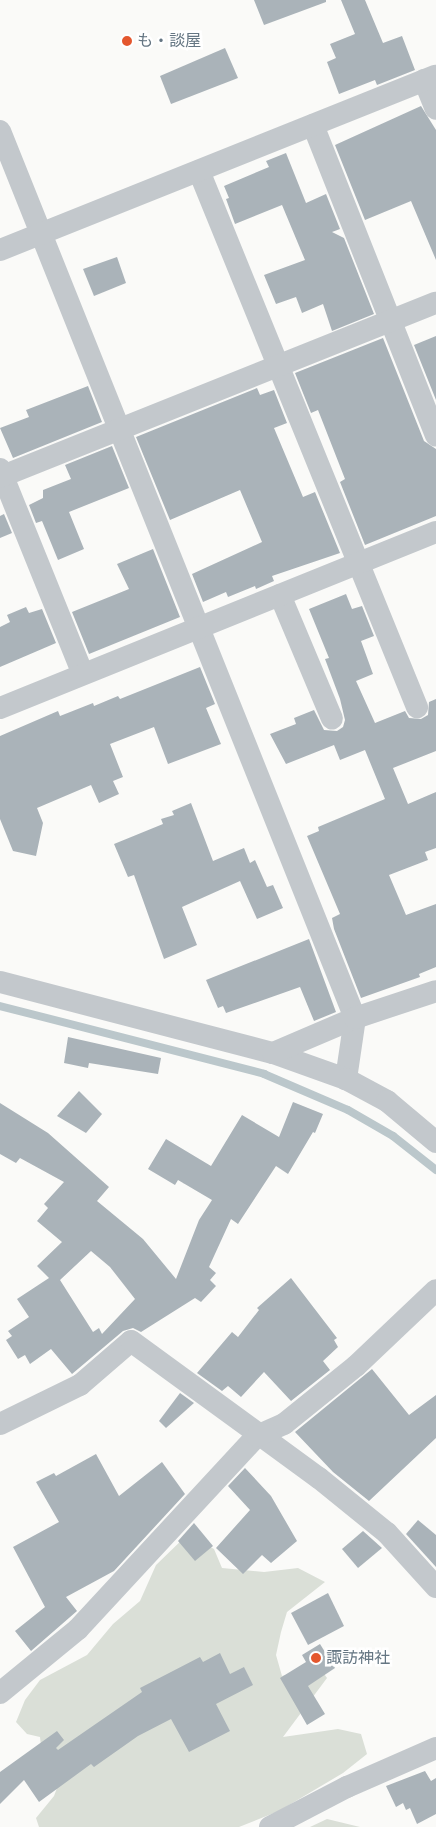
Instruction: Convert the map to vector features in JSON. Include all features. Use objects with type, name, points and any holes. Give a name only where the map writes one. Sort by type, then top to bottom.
[{"type":"street","points":[[0,250],[430,78],[436,108]]},
{"type":"street","points":[[313,125],[436,436]]},
{"type":"street","points":[[0,131],[355,1018],[346,1079]]},
{"type":"street","points":[[199,171],[418,707]]},
{"type":"street","points":[[83,674],[1,474],[436,303]]},
{"type":"street","points":[[0,708],[436,532]]},
{"type":"street","points":[[280,595],[332,719]]},
{"type":"street","points":[[0,982],[274,1053],[346,1079],[386,1101],[435,1140]]},
{"type":"street","points":[[274,1053],[355,1018],[436,991]]},
{"type":"street","points":[[0,1693],[78,1630],[258,1436],[284,1424],[356,1366],[436,1290]]},
{"type":"street","points":[[1,1418],[80,1385],[131,1341],[258,1436],[289,1454],[387,1533],[436,1587]]},
{"type":"street","points":[[270,1827],[347,1787],[436,1748]]},
{"type":"shaded area","points":[[187,1535],[214,1549],[222,1568],[264,1572],[298,1568],[325,1582],[287,1612],[281,1632],[276,1655],[282,1676],[318,1665],[327,1678],[283,1737],[338,1729],[361,1734],[367,1754],[343,1773],[279,1811],[239,1827],[39,1827],[36,1818],[54,1796],[60,1780],[41,1746],[40,1737],[27,1734],[16,1722],[25,1700],[40,1680],[87,1655],[113,1624],[140,1601],[156,1565]]},
{"type":"shaded area","points":[[327,1819],[360,1827],[310,1827]]},
{"type":"building","points":[[254,0],[326,0],[326,2],[264,25]]},
{"type":"building","points":[[341,0],[365,0],[383,43],[402,36],[415,70],[377,85],[375,80],[339,94],[327,62],[336,58],[330,44],[355,34]]},
{"type":"building","points":[[225,48],[238,78],[171,104],[160,76]]},
{"type":"building","points":[[421,106],[436,130],[436,260],[411,201],[365,220],[335,145]]},
{"type":"building","points":[[286,153],[306,203],[326,194],[340,229],[332,232],[344,238],[374,314],[332,331],[323,304],[302,313],[296,297],[276,304],[264,275],[305,260],[282,205],[235,224],[226,199],[229,198],[224,186],[269,167],[266,161]]},
{"type":"building","points":[[117,257],[126,283],[94,296],[83,269]]},
{"type":"building","points":[[436,336],[436,400],[414,345]]},
{"type":"building","points":[[383,338],[424,441],[436,449],[436,516],[365,545],[340,482],[345,479],[318,410],[311,413],[295,373]]},
{"type":"building","points":[[88,386],[102,422],[13,458],[0,428],[29,417],[26,410]]},
{"type":"building","points":[[257,388],[260,395],[274,390],[287,423],[274,428],[303,497],[315,492],[340,553],[272,576],[274,581],[256,589],[255,586],[228,597],[226,592],[203,602],[192,574],[262,542],[240,490],[170,520],[136,437]]},
{"type":"building","points":[[112,446],[129,488],[69,512],[84,549],[58,560],[42,521],[36,523],[29,505],[43,498],[43,490],[71,479],[65,465]]},
{"type":"building","points":[[4,514],[12,533],[0,538],[0,516]]},
{"type":"building","points":[[153,549],[180,617],[89,654],[72,612],[129,589],[117,564]]},
{"type":"building","points":[[346,594],[352,609],[362,606],[374,636],[361,641],[373,674],[356,681],[375,723],[405,711],[409,718],[421,719],[428,715],[429,702],[436,699],[436,751],[393,768],[408,804],[436,792],[436,848],[425,852],[428,860],[389,875],[406,915],[436,904],[436,967],[419,974],[420,977],[361,998],[334,929],[332,918],[340,914],[307,836],[319,831],[318,827],[385,799],[365,750],[340,760],[334,745],[286,764],[270,734],[296,724],[294,718],[314,710],[324,730],[337,731],[343,727],[345,720],[340,699],[325,659],[329,658],[309,609]]},
{"type":"building","points":[[26,607],[29,613],[42,609],[56,643],[0,667],[0,627],[10,622],[7,615]]},
{"type":"building","points":[[200,667],[215,704],[206,708],[221,744],[168,764],[154,727],[110,744],[123,777],[113,781],[119,794],[99,803],[91,785],[37,808],[43,823],[36,856],[13,851],[0,819],[0,736],[58,711],[60,716],[93,703],[94,706],[118,696],[120,699]]},
{"type":"building","points":[[191,803],[213,861],[244,848],[250,863],[255,860],[267,887],[273,885],[283,908],[257,919],[240,881],[182,907],[197,945],[164,959],[134,875],[128,877],[114,844],[163,824],[161,819],[174,815],[172,811]]},
{"type":"building","points":[[309,939],[336,1012],[314,1021],[300,987],[226,1013],[223,1006],[218,1008],[206,980]]},
{"type":"building","points":[[68,1037],[161,1058],[158,1074],[89,1063],[88,1068],[64,1063]]},
{"type":"building","points":[[79,1091],[102,1114],[86,1133],[57,1116]]},
{"type":"building","points":[[293,1102],[323,1114],[315,1133],[313,1132],[288,1174],[276,1166],[238,1224],[231,1219],[209,1267],[216,1273],[210,1280],[216,1286],[201,1302],[195,1298],[141,1332],[133,1328],[123,1331],[72,1374],[51,1349],[30,1364],[25,1355],[18,1359],[6,1340],[12,1336],[8,1331],[29,1317],[17,1299],[49,1278],[37,1266],[62,1242],[37,1221],[48,1208],[44,1204],[64,1182],[20,1158],[16,1163],[0,1154],[0,1103],[48,1133],[109,1187],[97,1201],[143,1239],[176,1279],[199,1220],[212,1200],[178,1180],[175,1185],[148,1169],[166,1139],[211,1166],[242,1115],[279,1137]],"holes":[[[91,1251],[110,1267],[135,1299],[102,1334],[99,1328],[93,1332],[60,1280]]]},
{"type":"building","points":[[291,1278],[337,1338],[334,1340],[338,1347],[323,1361],[330,1370],[291,1401],[264,1372],[241,1397],[228,1386],[222,1391],[197,1373],[232,1332],[238,1337],[259,1310],[257,1308]]},
{"type":"building","points":[[372,1369],[409,1415],[436,1395],[436,1438],[369,1501],[333,1472],[295,1432]]},
{"type":"building","points":[[180,1393],[194,1403],[166,1428],[159,1421]]},
{"type":"building","points":[[96,1454],[119,1496],[162,1462],[185,1494],[114,1571],[66,1597],[77,1611],[31,1651],[15,1631],[45,1607],[13,1547],[59,1522],[36,1482],[54,1473],[56,1476]]},
{"type":"building","points":[[245,1468],[271,1496],[297,1541],[271,1563],[262,1555],[243,1574],[216,1548],[250,1510],[228,1486]]},
{"type":"building","points":[[418,1520],[436,1535],[436,1567],[406,1534]]},
{"type":"building","points":[[194,1523],[213,1546],[195,1561],[178,1541]]},
{"type":"building","points":[[363,1531],[382,1548],[358,1568],[342,1549]]},
{"type":"building","points":[[328,1593],[344,1626],[308,1645],[291,1613]]},
{"type":"building","points":[[320,1644],[335,1668],[308,1686],[325,1714],[307,1725],[280,1678],[306,1662],[302,1655]]},
{"type":"building","points":[[220,1653],[230,1674],[244,1667],[253,1685],[216,1704],[230,1731],[189,1752],[171,1719],[138,1736],[94,1767],[91,1764],[39,1802],[24,1780],[0,1804],[0,1772],[57,1731],[64,1740],[56,1748],[58,1750],[142,1692],[140,1688],[200,1657],[203,1662]]},
{"type":"building","points":[[425,1771],[431,1781],[436,1778],[436,1814],[417,1824],[410,1808],[406,1810],[403,1803],[396,1807],[386,1786]]},
{"type":"waterway","points":[[0,1006],[264,1074],[348,1110],[393,1136],[436,1170]]},
{"type":"place","name":"も・談屋","points":[[127,41]]},
{"type":"place","name":"諏訪神社","points":[[316,1658]]}]
